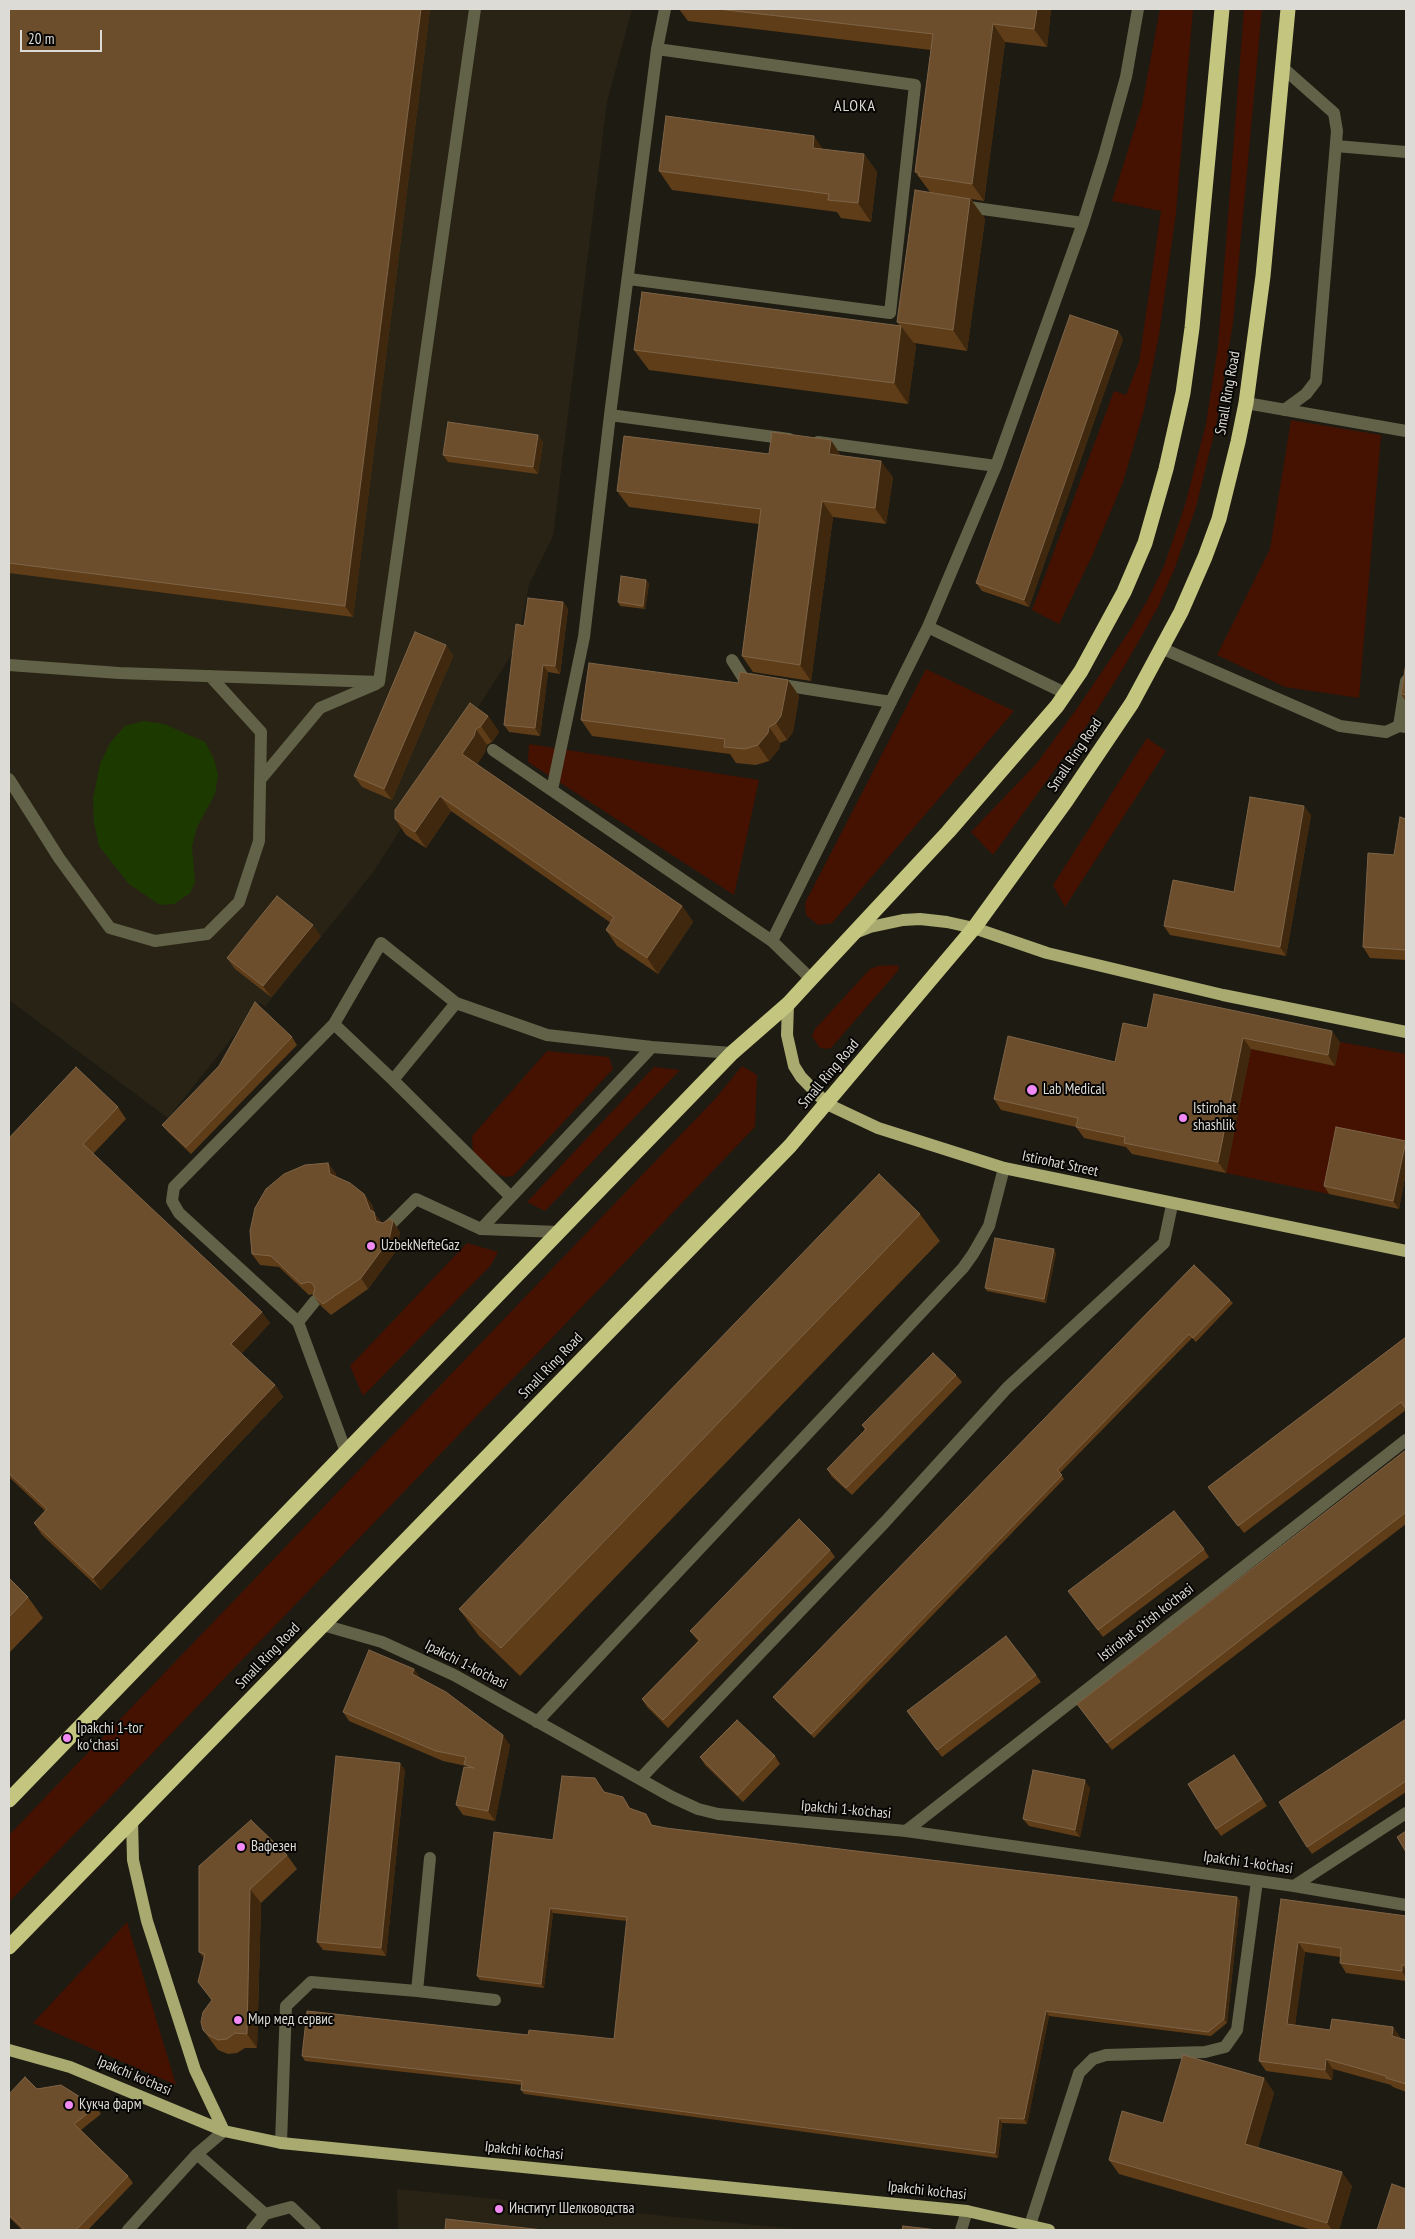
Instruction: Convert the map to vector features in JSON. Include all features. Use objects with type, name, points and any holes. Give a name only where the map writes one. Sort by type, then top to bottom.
[{"type":"highway","points":[[9,1800],[732,1053],[788,1004],[948,832],[1036,731],[1066,693],[1099,639],[1135,568],[1145,543],[1166,468],[1183,392],[1193,318],[1222,9]]},
{"type":"highway","name":"Small Ring Road","points":[[9,1946],[783,1153],[827,1104],[974,928],[1066,801],[1126,711],[1161,648],[1196,578],[1219,519],[1246,403],[1263,276],[1288,9]]},
{"type":"main road","points":[[855,933],[886,923],[920,919],[947,922],[974,928],[1066,958],[1223,995],[1406,1032]]},
{"type":"main road","name":"Istirohat Street","points":[[788,1004],[787,1035],[794,1066],[808,1087],[827,1104],[878,1128],[1004,1168],[1172,1205],[1406,1251]]},
{"type":"main road","points":[[132,1820],[133,1860],[147,1921],[196,2070],[224,2131]]},
{"type":"main road","name":"Ipakchi ko'chasi","points":[[9,2050],[70,2067],[224,2131],[281,2143],[967,2211],[1049,2230]]},
{"type":"street","points":[[379,682],[475,9]]},
{"type":"street","points":[[552,790],[584,637],[610,415],[629,279],[657,49],[664,9]]},
{"type":"street","points":[[772,941],[928,627],[996,466],[1083,223],[1126,77],[1138,9]]},
{"type":"street","points":[[629,279],[890,312],[906,199],[915,85],[657,49]]},
{"type":"street","points":[[1282,67],[1334,113],[1337,122],[1316,381],[1306,394],[1284,410]]},
{"type":"street","points":[[1336,146],[1406,152]]},
{"type":"street","points":[[949,205],[1083,223]]},
{"type":"street","points":[[1246,403],[1406,431]]},
{"type":"street","points":[[610,415],[996,466]]},
{"type":"street","points":[[928,627],[1066,693]]},
{"type":"street","points":[[1161,648],[1340,726],[1386,732],[1403,727],[1406,680]]},
{"type":"street","points":[[732,660],[744,679],[891,702]]},
{"type":"street","points":[[9,666],[379,682]]},
{"type":"street","points":[[9,779],[59,858],[110,928],[155,941],[207,934],[239,902],[259,841],[261,732],[210,676]]},
{"type":"street","points":[[260,780],[320,708],[379,682]]},
{"type":"street","points":[[493,750],[772,941],[811,979]]},
{"type":"street","points":[[346,1452],[298,1322],[179,1213],[172,1201],[174,1188],[334,1024],[381,943],[456,1003],[547,1035],[652,1047],[732,1053]]},
{"type":"street","points":[[393,1080],[456,1003]]},
{"type":"street","points":[[334,1024],[511,1197]]},
{"type":"street","points":[[481,1229],[652,1047]]},
{"type":"street","points":[[537,1722],[962,1268],[973,1254],[989,1226],[1004,1168]]},
{"type":"street","points":[[389,1226],[416,1199],[481,1229],[558,1232]]},
{"type":"street","points":[[640,1779],[885,1522],[1007,1388],[1164,1243],[1172,1205]]},
{"type":"street","points":[[298,1322],[315,1301]]},
{"type":"street","name":"Istirohat o'tish ko'chasi","points":[[906,1832],[1406,1440]]},
{"type":"street","name":"Ipakchi 1-ko'chasi","points":[[323,1625],[382,1642],[454,1675],[640,1779],[698,1809],[718,1814],[906,1832],[1294,1886],[1406,1905]]},
{"type":"street","points":[[1294,1886],[1406,1813]]},
{"type":"street","points":[[417,1991],[430,1858]]},
{"type":"street","points":[[1030,2225],[1079,2073],[1093,2058],[1106,2055],[1205,2052],[1225,2047],[1237,2030],[1256,1881]]},
{"type":"street","points":[[281,2143],[286,2006],[311,1982],[495,2000]]},
{"type":"street","points":[[128,2230],[197,2154],[224,2131]]},
{"type":"street","points":[[197,2154],[265,2214]]},
{"type":"street","points":[[252,2230],[265,2214],[291,2207],[315,2230]]},
{"type":"street","points":[[961,2230],[967,2211]]},
{"type":"shaded area","points":[[9,9],[632,9],[607,102],[553,536],[529,585],[517,646],[374,871],[265,1007],[260,1003],[168,1118],[9,1000]]},
{"type":"shaded area","points":[[1160,9],[1193,9],[1176,213],[1159,335],[1144,410],[1123,482],[1093,554],[1059,624],[1032,610],[1114,391],[1126,395],[1139,362],[1161,211],[1112,201],[1142,105]]},
{"type":"shaded area","points":[[1244,9],[1262,9],[1233,323],[1216,426],[1196,507],[1174,570],[1158,607],[1124,667],[1092,718],[993,855],[971,832],[1037,763],[1078,707],[1130,630],[1164,566],[1185,505],[1206,424],[1218,346]]},
{"type":"shaded area","points":[[1291,420],[1381,435],[1359,698],[1285,687],[1217,655],[1270,549]]},
{"type":"shaded area","points":[[926,669],[1014,711],[832,923],[818,925],[806,915],[805,903]]},
{"type":"shaded area","points":[[144,721],[164,724],[205,742],[214,759],[218,775],[215,794],[197,827],[192,847],[195,882],[190,893],[174,904],[160,905],[129,884],[99,846],[94,822],[93,799],[100,764],[110,743],[125,726]]},
{"type":"shaded area","points":[[1147,738],[1166,751],[1065,907],[1053,885]]},
{"type":"shaded area","points":[[529,744],[759,780],[734,895],[528,762]]},
{"type":"shaded area","points":[[897,965],[899,968],[897,972],[831,1048],[819,1047],[812,1036],[815,1029],[870,969],[878,966]]},
{"type":"shaded area","points":[[1340,1042],[1406,1054],[1406,1148],[1342,1135],[1329,1194],[1226,1173],[1251,1049],[1335,1066]]},
{"type":"shaded area","points":[[547,1051],[609,1057],[613,1069],[513,1176],[505,1177],[497,1174],[473,1152],[472,1136]]},
{"type":"shaded area","points":[[742,1066],[757,1075],[755,1127],[9,1902],[9,1835],[715,1099]]},
{"type":"shaded area","points":[[654,1067],[680,1070],[545,1211],[527,1202]]},
{"type":"shaded area","points":[[467,1243],[498,1252],[491,1265],[363,1396],[350,1366]]},
{"type":"shaded area","points":[[127,1922],[176,2085],[33,2023]]},
{"type":"shaded area","name":"Институт Шелководства","points":[[397,2189],[805,2230],[398,2230]]},
{"type":"building","points":[[9,9],[421,9],[345,606],[9,563]]},
{"type":"building","points":[[718,9],[1037,9],[1034,29],[993,24],[972,184],[919,176],[919,172],[915,172],[933,34]]},
{"type":"building","points":[[666,116],[814,136],[813,148],[864,154],[858,203],[828,200],[829,194],[659,171]]},
{"type":"building","points":[[915,190],[970,199],[953,330],[897,322]]},
{"type":"building","points":[[642,292],[901,326],[894,383],[634,350]]},
{"type":"building","points":[[1070,315],[1118,331],[1024,600],[976,583]]},
{"type":"building","points":[[448,422],[538,435],[533,467],[443,455]]},
{"type":"building","points":[[772,432],[831,440],[829,454],[881,461],[875,508],[822,501],[800,665],[742,656],[761,509],[617,491],[624,436],[769,454]]},
{"type":"building","points":[[621,576],[646,580],[643,606],[618,602]]},
{"type":"building","points":[[528,598],[563,602],[555,666],[543,665],[535,728],[504,725],[516,624],[524,626]]},
{"type":"building","points":[[415,632],[446,645],[384,789],[354,776]]},
{"type":"building","points":[[589,663],[738,683],[740,672],[788,680],[781,716],[776,723],[769,727],[768,733],[758,745],[745,749],[724,747],[725,739],[581,720]]},
{"type":"building","points":[[1406,663],[1406,695],[1401,694]]},
{"type":"building","points":[[470,703],[488,716],[481,726],[476,729],[474,736],[462,754],[682,906],[647,958],[606,930],[614,917],[440,796],[415,832],[395,819],[395,810]]},
{"type":"building","points":[[1250,797],[1304,806],[1280,947],[1164,926],[1173,880],[1234,892]]},
{"type":"building","points":[[1400,817],[1406,819],[1406,950],[1363,947],[1368,853],[1394,855]]},
{"type":"building","points":[[277,896],[313,925],[263,986],[227,958]]},
{"type":"building","points":[[1154,994],[1332,1031],[1328,1055],[1243,1038],[1218,1162],[1124,1143],[1125,1137],[1076,1127],[1078,1118],[994,1099],[1008,1036],[1115,1062],[1123,1023],[1147,1028]]},
{"type":"building","points":[[255,1002],[292,1037],[186,1147],[162,1125],[219,1066]]},
{"type":"building","points":[[76,1067],[118,1107],[83,1144],[262,1312],[231,1344],[275,1385],[93,1578],[34,1523],[47,1509],[9,1473],[9,1138]]},
{"type":"building","points":[[1336,1127],[1406,1141],[1393,1201],[1324,1186]]},
{"type":"building","name":"UzbekNefteGaz","points":[[328,1163],[330,1174],[350,1183],[364,1194],[370,1210],[374,1212],[376,1221],[383,1223],[389,1219],[393,1221],[389,1240],[361,1278],[323,1304],[313,1295],[315,1288],[312,1283],[301,1284],[271,1256],[252,1254],[250,1231],[255,1208],[266,1189],[284,1174],[305,1165]]},
{"type":"building","points":[[879,1174],[920,1214],[501,1648],[459,1609]]},
{"type":"building","points":[[995,1238],[1054,1249],[1044,1299],[985,1288]]},
{"type":"building","points":[[1194,1265],[1230,1300],[1193,1338],[1189,1334],[1057,1470],[1062,1475],[811,1734],[773,1697]]},
{"type":"building","points":[[1406,1337],[1406,1409],[1401,1402],[1238,1526],[1208,1487]]},
{"type":"building","points":[[933,1353],[956,1375],[846,1488],[827,1469],[866,1429],[862,1425]]},
{"type":"building","points":[[1406,1450],[1406,1512],[1107,1743],[1077,1704]]},
{"type":"building","points":[[1174,1511],[1204,1549],[1098,1630],[1068,1591]]},
{"type":"building","points":[[799,1519],[830,1550],[663,1720],[642,1699],[700,1640],[690,1631]]},
{"type":"building","points":[[9,1578],[28,1597],[9,1617]]},
{"type":"building","points":[[1006,1636],[1036,1675],[937,1750],[907,1711]]},
{"type":"building","points":[[369,1650],[414,1669],[412,1674],[446,1692],[503,1735],[488,1811],[456,1805],[464,1767],[474,1768],[464,1764],[466,1757],[436,1751],[343,1712]]},
{"type":"building","points":[[1406,1719],[1406,1781],[1307,1847],[1279,1802]]},
{"type":"building","points":[[737,1720],[775,1756],[738,1795],[700,1757]]},
{"type":"building","points":[[1234,1755],[1262,1799],[1216,1829],[1188,1784]]},
{"type":"building","points":[[336,1756],[400,1763],[381,1948],[317,1942]]},
{"type":"building","points":[[1033,1770],[1085,1780],[1075,1830],[1023,1819]]},
{"type":"building","points":[[562,1776],[595,1778],[604,1792],[623,1797],[629,1808],[646,1814],[651,1825],[666,1828],[1237,1897],[1224,2019],[1208,2032],[1046,2011],[1024,2119],[999,2118],[995,2153],[521,2090],[522,2081],[302,2056],[307,2011],[528,2035],[529,2030],[614,2039],[627,1917],[550,1908],[541,1984],[477,1976],[494,1832],[553,1840]]},
{"type":"building","points":[[251,1820],[287,1855],[250,1889],[247,2034],[235,2033],[227,2039],[218,2040],[203,2030],[201,2022],[203,2012],[212,2000],[198,1982],[205,1954],[199,1952],[199,1866]]},
{"type":"building","points":[[1406,1831],[1406,1852],[1397,1837]]},
{"type":"building","points":[[1281,1899],[1406,1916],[1406,1965],[1402,1965],[1402,1971],[1340,1963],[1341,1948],[1298,1942],[1287,2024],[1330,2030],[1332,2019],[1393,2027],[1392,2036],[1406,2040],[1406,2084],[1386,2078],[1386,2076],[1326,2059],[1325,2070],[1259,2061]]},
{"type":"building","points":[[1183,2055],[1264,2078],[1245,2144],[1342,2172],[1327,2223],[1109,2160],[1122,2111],[1163,2123]]},
{"type":"building","points":[[25,2077],[37,2089],[61,2085],[96,2107],[74,2124],[128,2176],[76,2230],[25,2230],[9,2215],[9,2094]]},
{"type":"building","points":[[1392,2184],[1406,2189],[1406,2230],[1377,2230]]},
{"type":"building","points":[[446,2219],[543,2230],[445,2230]]},
{"type":"building","points":[[903,2226],[938,2230],[902,2230]]},
{"type":"place","name":"Lab Medical","points":[[1032,1090]]},
{"type":"place","name":"Istirohat shashlik","points":[[1183,1118]]},
{"type":"place","name":"UzbekNefteGaz","points":[[371,1246]]},
{"type":"place","name":"Ipakchi 1-tor koʻchasi","points":[[67,1738]]},
{"type":"place","name":"Вафезен","points":[[241,1847]]},
{"type":"place","name":"Мир мед сервис","points":[[238,2020]]},
{"type":"place","name":"Кукча фарм","points":[[69,2105]]},
{"type":"place","name":"Институт Шелководства","points":[[499,2209]]},
{"type":"district","name":"ALOKA","points":[[855,106]]}]
